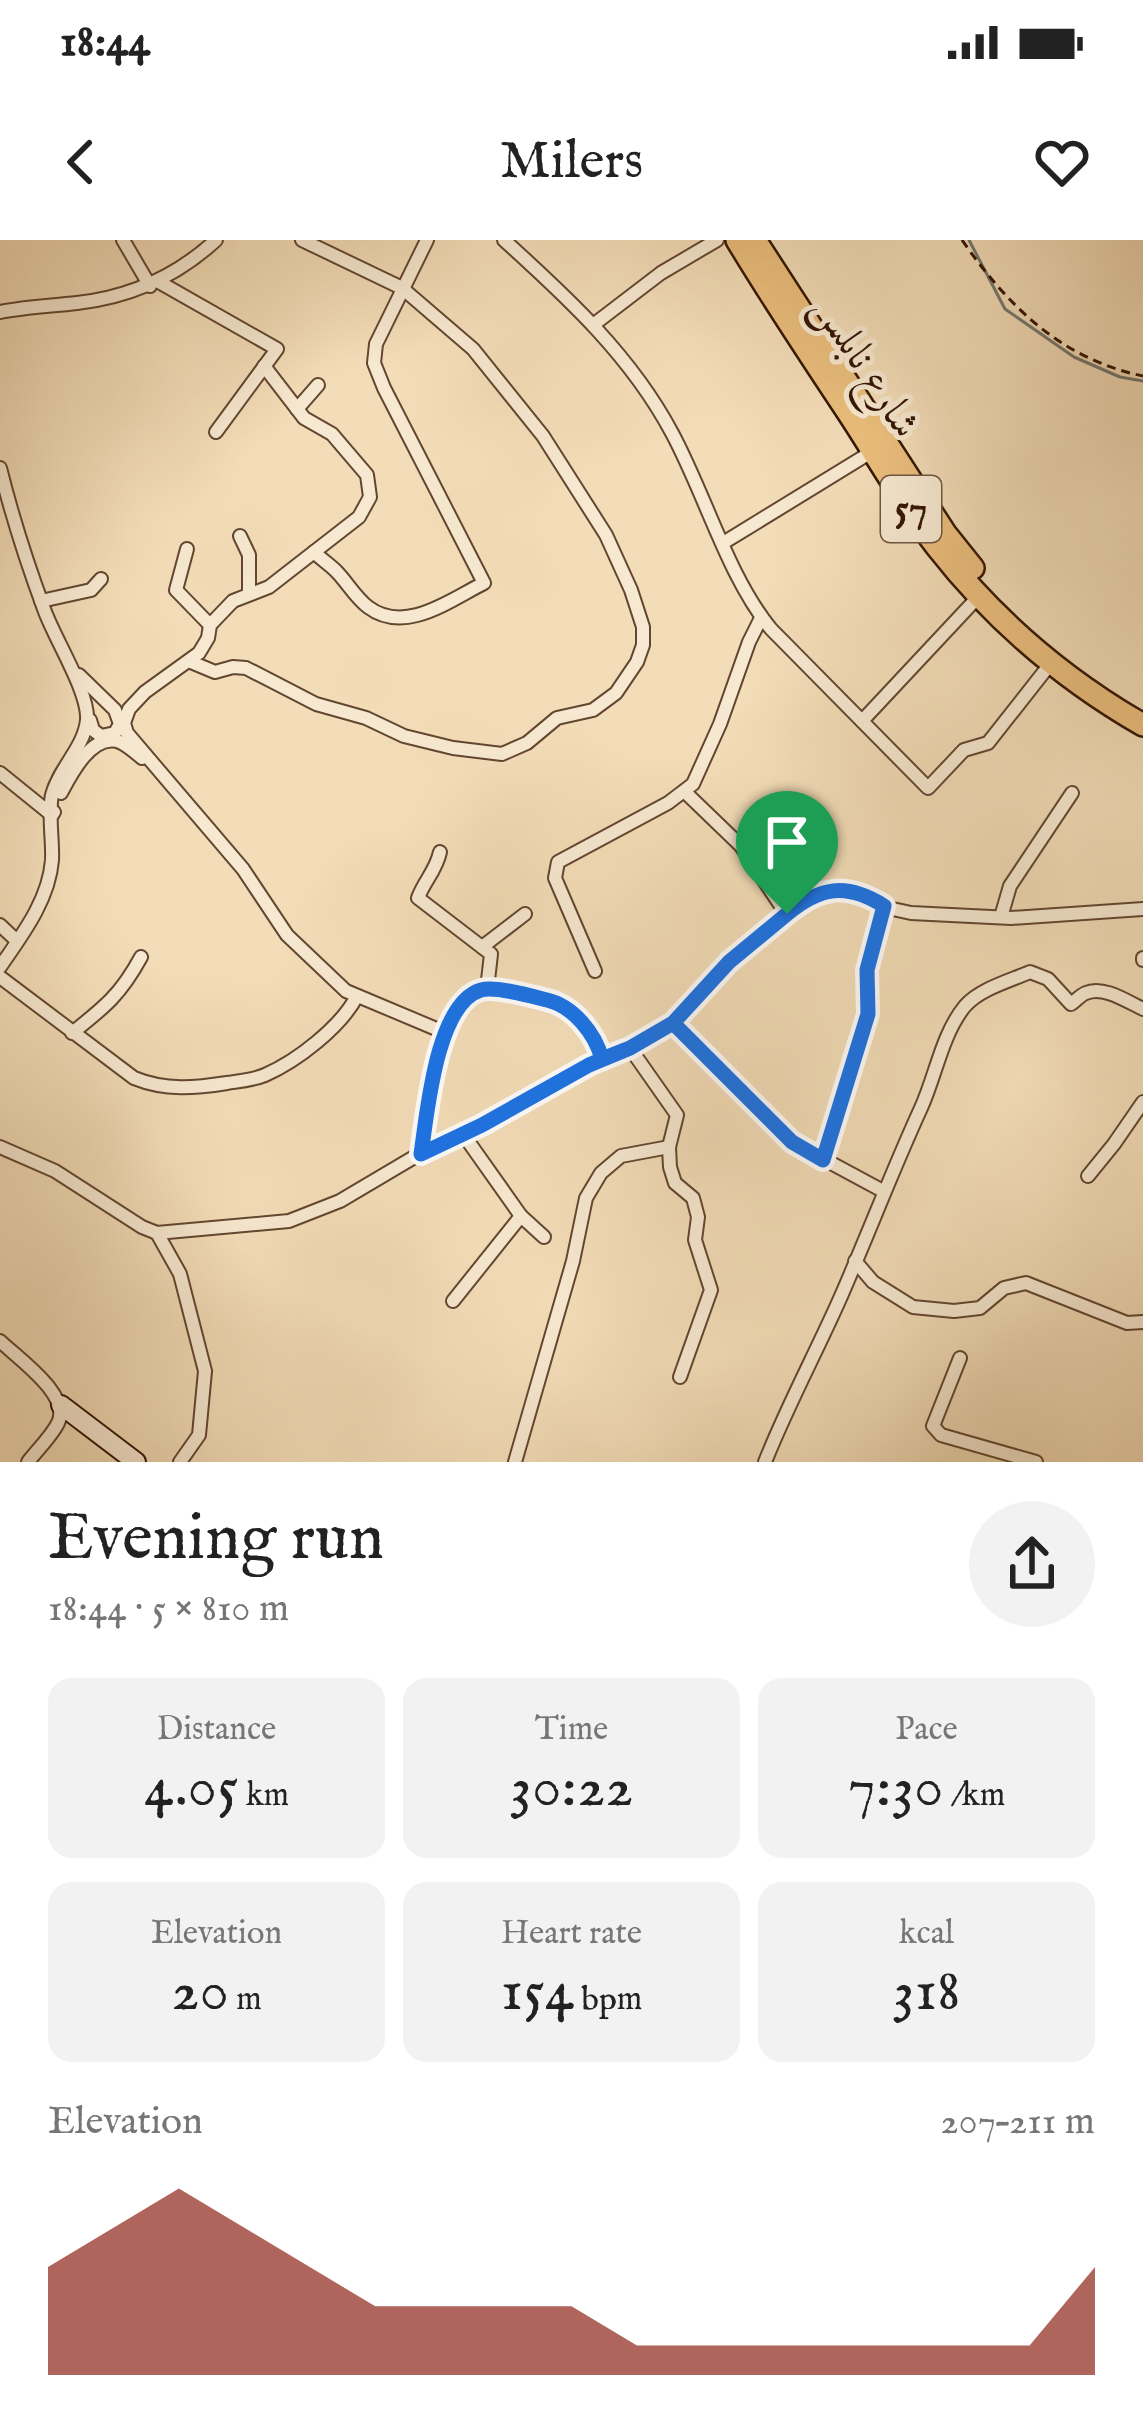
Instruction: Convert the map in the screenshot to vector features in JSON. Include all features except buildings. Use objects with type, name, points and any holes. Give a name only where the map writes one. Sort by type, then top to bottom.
[{"type":"main road","name":"شارع نابلس","points":[[737,240],[935,544],[979,596],[1052,664],[1097,699],[1143,725]]},
{"type":"main road","name":"شارع نابلس","points":[[755,240],[945,533],[975,570],[1043,641],[1143,710]]},
{"type":"street","points":[[123,240],[155,284],[277,349],[216,432]]},
{"type":"street","points":[[0,312],[101,300],[155,284],[215,240]]},
{"type":"street","points":[[191,662],[215,673],[245,668],[316,704],[366,718],[404,736],[502,754],[527,743],[557,718],[592,710],[616,693],[643,645],[632,590],[606,536],[543,436],[473,349],[402,288],[302,240]]},
{"type":"street","points":[[314,552],[383,615],[421,615],[484,583],[374,363],[376,344],[427,240]]},
{"type":"street","points":[[504,240],[593,325],[653,400],[761,618],[928,788],[964,750],[988,743],[1052,664]]},
{"type":"street","points":[[593,325],[661,274],[717,240]]},
{"type":"street","points":[[103,701],[120,702],[191,662],[205,645],[210,625],[232,601],[269,587],[359,517],[370,497],[364,471],[332,434],[304,418],[264,366]]},
{"type":"street","points":[[297,409],[318,385]]},
{"type":"street","points":[[723,543],[873,451]]},
{"type":"street","points":[[0,468],[41,602],[93,730],[101,736],[111,735],[119,729],[120,718],[68,663]]},
{"type":"street","points":[[240,536],[249,555],[249,594]]},
{"type":"street","points":[[187,549],[176,590],[210,625]]},
{"type":"street","points":[[41,602],[91,590],[101,579]]},
{"type":"street","points":[[862,721],[979,596]]},
{"type":"street","points":[[596,971],[555,878],[555,867],[562,857],[693,784],[761,618]]},
{"type":"street","points":[[151,688],[129,710],[124,723],[127,733],[243,869],[286,934],[346,991],[446,1033]]},
{"type":"street","points":[[0,967],[47,885],[52,795],[84,734],[87,708]]},
{"type":"street","points":[[52,815],[80,761],[109,740],[126,746],[172,783]]},
{"type":"street","points":[[0,773],[52,815]]},
{"type":"street","points":[[685,792],[741,846],[787,914]]},
{"type":"street","points":[[1001,917],[1010,886],[1072,793]]},
{"type":"street","points":[[440,852],[436,870],[418,898],[490,955],[488,989]]},
{"type":"street","points":[[0,1148],[55,1171],[157,1233],[289,1221],[340,1201],[673,1023],[729,962],[813,896],[832,890],[861,893],[911,914],[1001,917],[1143,909]]},
{"type":"street","points":[[823,1160],[868,1014],[867,970],[884,906]]},
{"type":"street","points":[[482,947],[525,914]]},
{"type":"street","points":[[0,925],[17,941]]},
{"type":"street","points":[[73,1034],[126,985],[141,957]]},
{"type":"street","points":[[765,1462],[963,1009],[974,998],[1035,972],[1071,1004],[1086,992],[1096,991],[1143,1009]]},
{"type":"street","points":[[0,977],[134,1078],[168,1088],[261,1077],[292,1060],[346,1016],[357,996]]},
{"type":"street","points":[[421,1154],[436,1055],[472,994],[488,989],[560,1004],[591,1034],[602,1059]]},
{"type":"street","points":[[673,1023],[792,1142],[883,1192]]},
{"type":"street","points":[[630,1048],[676,1115],[669,1147],[675,1183],[693,1198],[698,1217],[695,1240],[711,1289],[680,1377]]},
{"type":"street","points":[[1088,1176],[1143,1102]]},
{"type":"street","points":[[463,1134],[521,1216],[544,1238]]},
{"type":"street","points":[[515,1462],[573,1261],[586,1198],[602,1173],[621,1156],[669,1147]]},
{"type":"street","points":[[453,1301],[521,1216]]},
{"type":"street","points":[[157,1233],[180,1274],[205,1371],[199,1435],[180,1462]]},
{"type":"street","points":[[855,1261],[873,1282],[913,1307],[953,1311],[980,1307],[1004,1288],[1026,1283],[1127,1323],[1143,1322]]},
{"type":"street","points":[[0,1341],[61,1405],[136,1462]]},
{"type":"street","points":[[960,1358],[935,1431],[1036,1462]]},
{"type":"street","points":[[28,1462],[58,1423],[61,1405]]},
{"type":"path","points":[[962,240],[1018,312],[1074,351],[1143,376]]},
{"type":"waterway","points":[[969,240],[1005,309],[1074,357],[1120,377],[1143,381]]},
{"type":"route","points":[[787,914],[729,962],[673,1023],[602,1059],[591,1034],[560,1004],[494,989],[472,994],[439,1047],[421,1154],[673,1023],[792,1142],[823,1160],[868,1014],[867,970],[884,906],[861,893],[832,890],[804,900],[787,914]]}]
